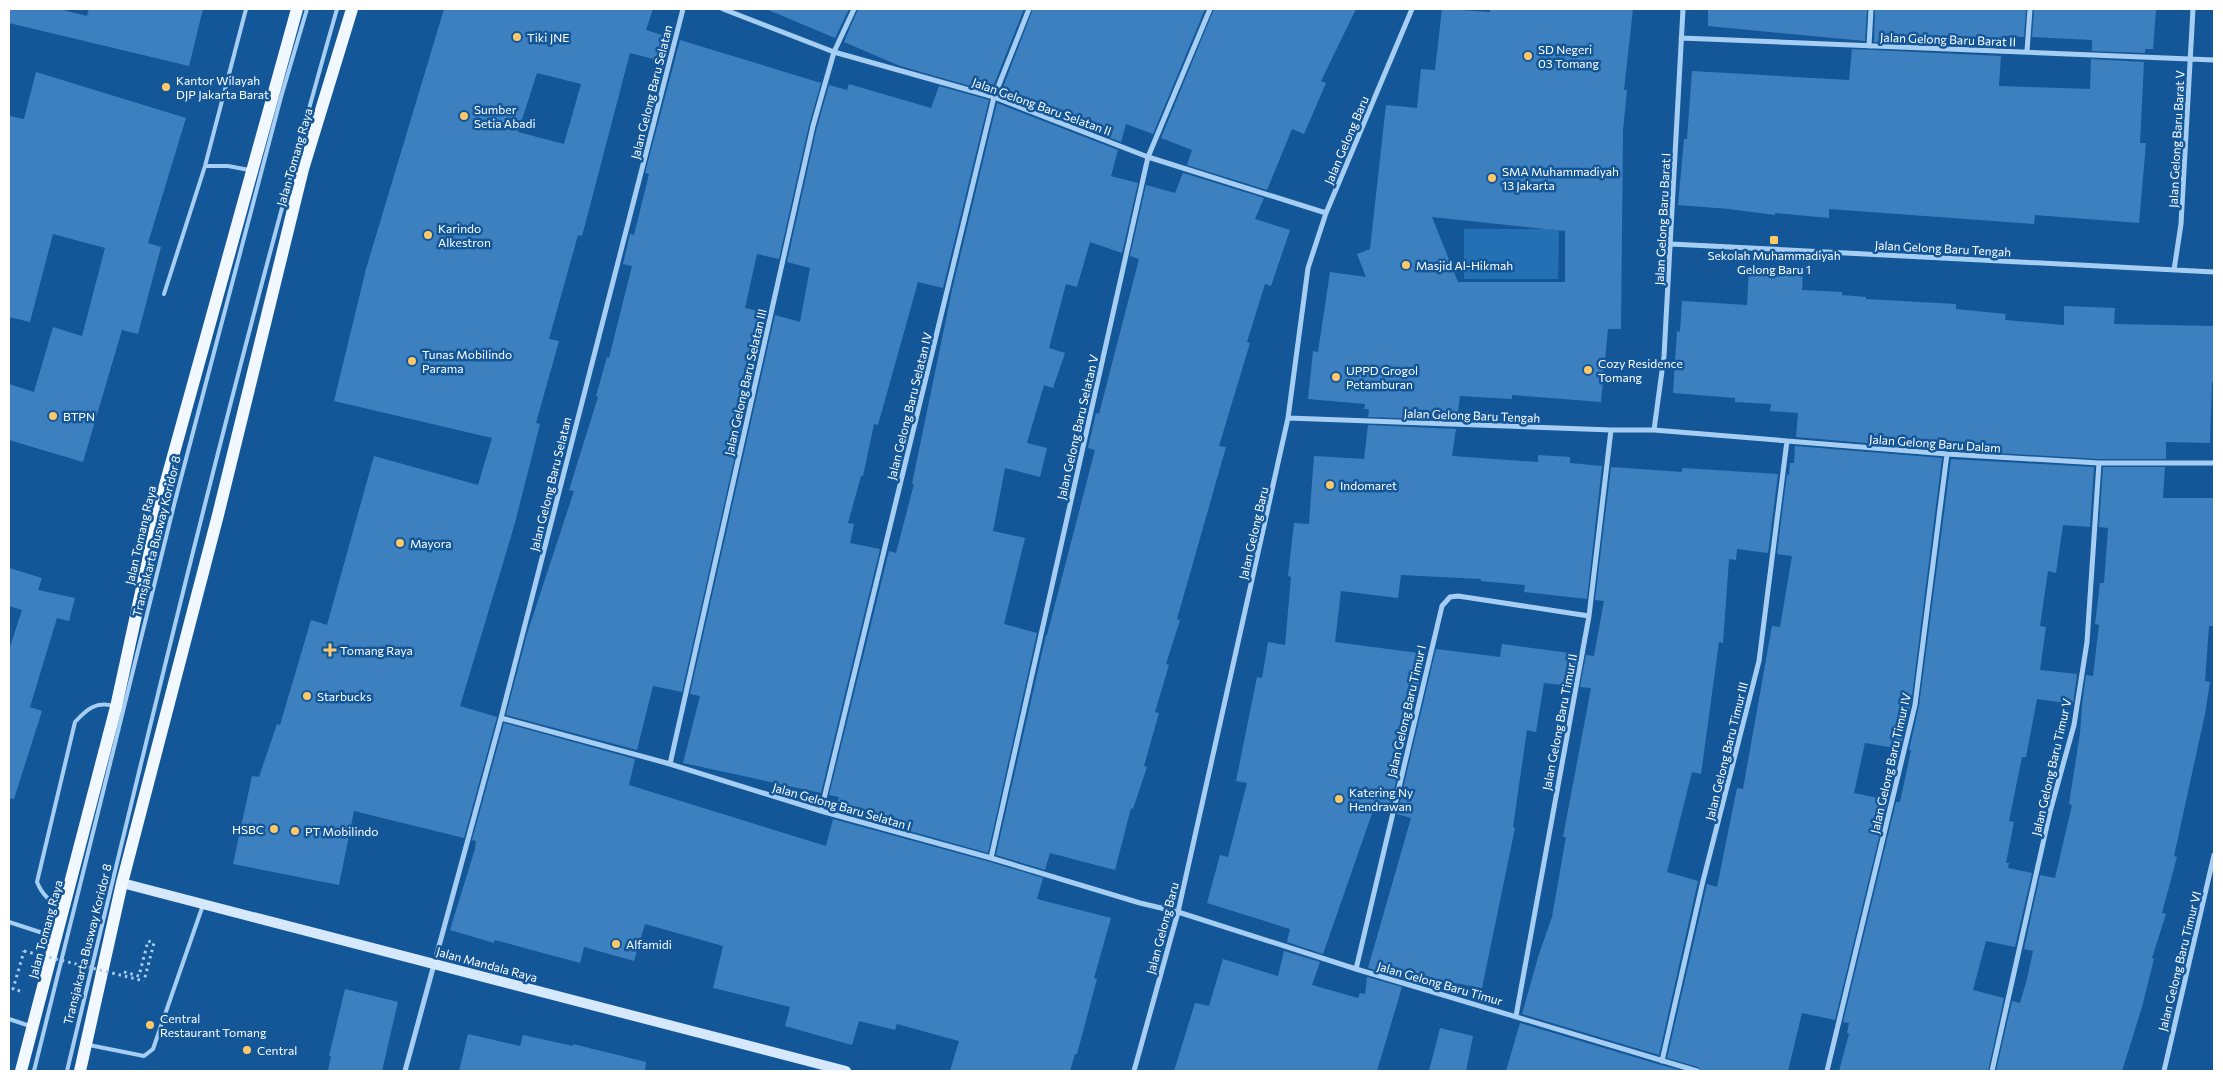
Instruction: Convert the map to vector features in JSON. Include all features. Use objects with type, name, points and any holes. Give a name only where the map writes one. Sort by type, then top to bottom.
[{"type":"main road","name":"Jalan Tomang Raya","points":[[21,1071],[116,707],[162,496],[297,9]]},
{"type":"main road","name":"Jalan Tomang Raya","points":[[80,1071],[122,883],[216,524],[303,169],[352,9]]},
{"type":"street","name":"Jalan Gelong Baru Selatan","points":[[405,1071],[500,718],[683,9]]},
{"type":"street","name":"Jalan Gelong Baru Selatan II","points":[[723,9],[834,52],[994,97],[1148,157],[1326,213]]},
{"type":"street","name":"Jalan Gelong Baru Selatan III","points":[[670,764],[813,126],[834,52],[854,9]]},
{"type":"street","name":"Jalan Gelong Baru Selatan IV","points":[[821,811],[994,97],[1029,9]]},
{"type":"street","name":"Jalan Gelong Baru Selatan V","points":[[991,858],[1148,157],[1210,9]]},
{"type":"street","name":"Jalan Gelong Baru","points":[[1134,1071],[1178,912],[1288,418],[1308,268],[1326,213],[1412,9]]},
{"type":"street","name":"Jalan Gelong Baru Barat I","points":[[1654,430],[1664,356],[1683,9]]},
{"type":"street","points":[[1869,46],[1872,9]]},
{"type":"street","points":[[2028,52],[2030,9]]},
{"type":"street","name":"Jalan Gelong Baru Barat V","points":[[2174,270],[2181,224],[2193,9]]},
{"type":"street","name":"Jalan Gelong Baru Barat II","points":[[1681,38],[2214,60]]},
{"type":"street","name":"Jalan Gelong Baru Tengah","points":[[1671,244],[2214,272]]},
{"type":"street","name":"Jalan Gelong Baru Tengah","points":[[1288,418],[1654,430]]},
{"type":"street","name":"Jalan Gelong Baru Timur II","points":[[1516,1016],[1589,616],[1611,430]]},
{"type":"street","name":"Jalan Gelong Baru Dalam","points":[[1654,430],[1947,454],[2098,463],[2214,463]]},
{"type":"street","name":"Jalan Gelong Baru Timur III","points":[[1662,1061],[1702,885],[1759,661],[1787,442]]},
{"type":"street","name":"Jalan Gelong Baru Timur IV","points":[[1826,1071],[1915,705],[1947,454]]},
{"type":"street","name":"Jalan Gelong Baru Timur V","points":[[1992,1071],[2050,812],[2074,725],[2087,642],[2098,463]]},
{"type":"street","name":"Jalan Gelong Baru Timur I","points":[[1356,969],[1442,606],[1450,597],[1458,596],[1589,616]]},
{"type":"street","name":"Jalan Gelong Baru Selatan I","points":[[500,718],[670,764],[821,811],[991,858],[1140,903],[1178,912]]},
{"type":"street","name":"Jalan Gelong Baru Timur VI","points":[[2164,1071],[2214,855]]},
{"type":"street","name":"Jalan Mandala Raya","points":[[122,883],[846,1071]]},
{"type":"street","name":"Jalan Gelong Baru Timur","points":[[1178,912],[1356,969],[1698,1071]]},
{"type":"lane","points":[[164,294],[205,166],[246,9]]},
{"type":"lane","name":"Transjakarta Busway Koridor 8","points":[[34,1071],[175,501],[281,97],[307,9]]},
{"type":"lane","name":"Transjakarta Busway Koridor 8","points":[[67,1071],[233,398],[337,9]]},
{"type":"lane","points":[[205,166],[228,166],[252,170]]},
{"type":"lane","points":[[65,906],[55,904],[42,894],[37,882],[75,722],[88,707],[106,704],[116,707]]},
{"type":"lane","points":[[86,1044],[144,1056],[149,1054],[153,1049],[203,905]]},
{"type":"lane","points":[[9,922],[57,937]]},
{"type":"lane","points":[[9,1019],[32,1027]]},
{"type":"path","points":[[24,951],[144,981],[154,943],[148,942],[139,976]]},
{"type":"shaded area","points":[[1464,229],[1559,229],[1558,279],[1464,279]]},
{"type":"building","points":[[9,9],[59,9],[87,16],[89,9],[203,9],[189,66],[9,23]]},
{"type":"building","points":[[444,9],[653,9],[646,30],[671,38],[665,62],[630,53],[582,236],[578,235],[549,339],[559,341],[536,423],[540,424],[515,523],[460,706],[497,717],[464,838],[354,811],[339,885],[233,864],[252,776],[259,777],[277,724],[280,725],[311,620],[327,625],[374,456],[478,485],[492,438],[334,401],[366,269]],"holes":[[[537,73],[581,84],[564,144],[518,132]]]},
{"type":"building","points":[[766,9],[849,9],[835,38]]},
{"type":"building","points":[[858,9],[1024,9],[991,92],[900,66],[844,42]]},
{"type":"building","points":[[1033,9],[1205,9],[1153,134],[1126,124],[1121,142],[1000,95]]},
{"type":"building","points":[[1214,9],[1356,9],[1321,81],[1326,83],[1304,134],[1292,129],[1267,190],[1187,165],[1192,150],[1161,138]]},
{"type":"building","points":[[1442,9],[1490,12],[1490,9],[1633,9],[1624,90],[1627,90],[1623,131],[1621,329],[1608,329],[1601,402],[1512,395],[1512,399],[1460,396],[1457,420],[1368,417],[1369,409],[1364,409],[1365,404],[1308,399],[1313,351],[1318,352],[1330,272],[1366,277],[1357,254],[1370,249],[1386,105],[1417,108],[1421,69],[1435,70]],"holes":[[[1432,217],[1565,231],[1565,282],[1458,282]]]},
{"type":"building","points":[[1708,9],[1867,9],[1865,41],[1708,26]]},
{"type":"building","points":[[1875,9],[2026,9],[2024,37],[2002,36],[2001,47],[1874,42]]},
{"type":"building","points":[[2034,9],[2156,9],[2153,49],[2145,49],[2145,53],[2092,51],[2092,40],[2032,37]]},
{"type":"building","points":[[680,40],[821,83],[809,125],[779,259],[757,254],[745,308],[767,313],[682,692],[653,686],[637,750],[506,715],[527,634],[574,491],[569,490],[598,397],[596,396],[607,357],[609,358],[632,266],[623,264],[630,234],[634,235],[649,174],[645,173]]},
{"type":"building","points":[[1852,49],[2001,56],[1999,86],[2090,89],[2091,59],[2144,62],[2140,143],[2146,143],[2139,223],[2035,215],[2034,224],[1829,209],[1829,218],[1775,213],[1775,215],[1678,205],[1684,139],[1687,139],[1692,71],[1849,80]]},
{"type":"building","points":[[36,72],[186,118],[148,243],[161,247],[138,334],[122,330],[83,462],[9,440],[9,384],[34,392],[53,327],[82,336],[105,248],[53,234],[30,322],[9,317],[9,116],[24,119]]},
{"type":"building","points":[[849,84],[931,108],[939,86],[989,100],[943,288],[918,282],[878,425],[874,424],[863,476],[861,476],[848,523],[854,524],[850,543],[880,549],[821,793],[683,763],[700,696],[690,694],[775,315],[800,322],[810,268],[787,262],[817,127],[829,85],[847,90]]},
{"type":"building","points":[[997,103],[1118,150],[1111,176],[1138,183],[1122,253],[1090,242],[1077,287],[1066,284],[1049,348],[1065,353],[1053,388],[1044,385],[1027,443],[1047,448],[1040,477],[1005,468],[993,531],[1025,538],[1004,624],[1037,633],[988,853],[835,810],[839,797],[829,795],[889,551],[896,553],[914,484],[912,484],[952,290]]},
{"type":"building","points":[[1183,173],[1264,198],[1255,219],[1290,230],[1271,286],[1265,284],[1247,342],[1250,343],[1219,446],[1226,447],[1177,619],[1180,620],[1166,664],[1169,665],[1155,712],[1159,713],[1144,766],[1147,767],[1133,809],[1131,808],[1115,870],[1050,853],[1045,870],[996,855],[1046,635],[1095,450],[1088,448],[1096,413],[1099,414],[1139,259],[1130,256],[1146,185],[1175,193]]},
{"type":"building","points":[[1749,270],[1803,272],[1802,290],[1842,292],[1842,295],[1866,297],[1866,299],[1956,304],[1956,309],[2006,314],[2005,320],[2064,325],[2064,306],[2115,308],[2114,324],[2214,326],[2214,382],[2212,382],[2210,443],[2166,442],[2166,459],[2099,459],[1947,450],[1796,437],[1798,413],[1770,411],[1771,404],[1735,402],[1735,398],[1673,393],[1677,331],[1680,332],[1682,301],[1747,305]]},
{"type":"building","points":[[1368,425],[1456,429],[1452,456],[1538,462],[1538,455],[1570,457],[1570,463],[1602,466],[1587,599],[1524,592],[1525,585],[1481,581],[1481,579],[1401,575],[1398,598],[1341,591],[1335,642],[1426,654],[1389,811],[1383,809],[1384,803],[1376,802],[1323,954],[1287,942],[1290,929],[1207,903],[1220,855],[1228,857],[1247,783],[1236,781],[1257,677],[1262,678],[1268,642],[1285,645],[1291,577],[1288,576],[1294,523],[1309,524],[1314,456],[1364,459]]},
{"type":"building","points":[[1795,446],[1942,458],[1911,704],[1900,749],[1865,743],[1854,793],[1888,800],[1835,1020],[1802,1013],[1788,1071],[1701,1071],[1698,1067],[1667,1058],[1707,884],[1717,887],[1737,788],[1743,789],[1772,626],[1780,627],[1792,556],[1777,554],[1787,474],[1789,475],[1790,463],[1794,463]]},
{"type":"building","points":[[1951,459],[2094,467],[2090,527],[2063,525],[2056,573],[2048,571],[2040,626],[2046,627],[2040,670],[2077,674],[2073,704],[2037,699],[2026,757],[2022,757],[2009,821],[2014,822],[2006,863],[2009,863],[2008,868],[2032,873],[2015,947],[1986,941],[1973,990],[2004,998],[1988,1071],[1839,1071],[1849,1034],[1847,1033],[1849,1023],[1843,1022],[1896,802],[1900,802],[1911,750],[1909,750],[1919,706]]},
{"type":"building","points":[[1611,467],[1682,472],[1682,468],[1778,474],[1768,553],[1737,549],[1736,560],[1729,559],[1723,643],[1719,642],[1701,774],[1692,772],[1667,872],[1698,881],[1659,1055],[1522,1014],[1552,917],[1566,837],[1563,837],[1591,688],[1580,687],[1586,655],[1594,656],[1604,601],[1595,600]]},
{"type":"building","points":[[2103,467],[2165,467],[2163,498],[2214,498],[2213,626],[2209,626],[2205,681],[2210,682],[2205,714],[2174,856],[2177,857],[2162,913],[2166,914],[2152,958],[2154,959],[2142,1007],[2122,1071],[1996,1071],[2012,1001],[2020,1003],[2027,979],[2033,951],[2024,949],[2040,875],[2055,878],[2072,805],[2069,804],[2080,733],[2086,675],[2093,676],[2099,625],[2095,624],[2100,583],[2104,583],[2108,528],[2099,527]]},
{"type":"building","points":[[9,568],[42,578],[38,590],[75,598],[69,621],[57,618],[30,707],[42,711],[14,799],[9,798],[9,650],[22,610],[9,606]]},
{"type":"building","points":[[1502,644],[1578,654],[1572,686],[1544,683],[1536,732],[1527,730],[1513,827],[1515,828],[1482,988],[1406,974],[1404,979],[1368,968],[1411,818],[1397,814],[1436,649],[1500,657]]},
{"type":"building","points":[[504,723],[635,759],[629,785],[826,846],[833,819],[990,862],[1043,878],[1037,899],[1111,918],[1094,978],[1097,979],[1077,1054],[1075,1054],[1070,1071],[950,1071],[959,1041],[897,1024],[895,1030],[859,1021],[852,1045],[785,1026],[790,1007],[713,988],[723,946],[645,924],[634,961],[584,947],[580,963],[495,940],[494,943],[450,930],[475,849],[476,841],[472,840]]},
{"type":"building","points":[[1284,951],[1320,962],[1312,985],[1358,998],[1360,993],[1365,994],[1367,977],[1402,987],[1377,1071],[1174,1071],[1195,1003],[1209,1006],[1223,959],[1278,976]]},
{"type":"building","points":[[345,989],[398,1002],[382,1071],[328,1071],[331,1056],[329,1056]]},
{"type":"building","points":[[1520,1023],[1661,1065],[1683,1071],[1506,1071]]},
{"type":"building","points":[[1440,1028],[1473,1036],[1466,1071],[1429,1071]]},
{"type":"building","points":[[468,1034],[520,1046],[523,1035],[573,1046],[573,1044],[646,1062],[645,1071],[459,1071]]},
{"type":"place","name":"Tiki JNE","points":[[517,37]]},
{"type":"place","name":"SD Negeri 03 Tomang","points":[[1528,56]]},
{"type":"place","name":"Kantor Wilayah DJP Jakarta Barat","points":[[166,87]]},
{"type":"place","name":"Sumber Setia Abadi","points":[[464,116]]},
{"type":"place","name":"SMA Muhammadiyah 13 Jakarta","points":[[1492,178]]},
{"type":"place","name":"Karindo Alkestron","points":[[428,235]]},
{"type":"place","name":"Sekolah Muhammadiyah Gelong Baru 1","points":[[1774,240]]},
{"type":"place","name":"Masjid Al-Hikmah","points":[[1406,265]]},
{"type":"place","name":"Tunas Mobilindo Parama","points":[[412,361]]},
{"type":"place","name":"Cozy Residence Tomang","points":[[1588,370]]},
{"type":"place","name":"UPPD Grogol Petamburan","points":[[1336,377]]},
{"type":"place","name":"BTPN","points":[[53,416]]},
{"type":"place","name":"Indomaret","points":[[1330,485]]},
{"type":"place","name":"Mayora","points":[[400,543]]},
{"type":"place","name":"Tomang Raya","points":[[330,650]]},
{"type":"place","name":"Starbucks","points":[[307,696]]},
{"type":"place","name":"Katering Ny Hendrawan","points":[[1339,799]]},
{"type":"place","name":"HSBC","points":[[274,829]]},
{"type":"place","name":"PT Mobilindo","points":[[295,831]]},
{"type":"place","name":"Alfamidi","points":[[616,944]]},
{"type":"place","name":"Central Restaurant Tomang","points":[[150,1025]]},
{"type":"place","name":"Central","points":[[247,1050]]}]
